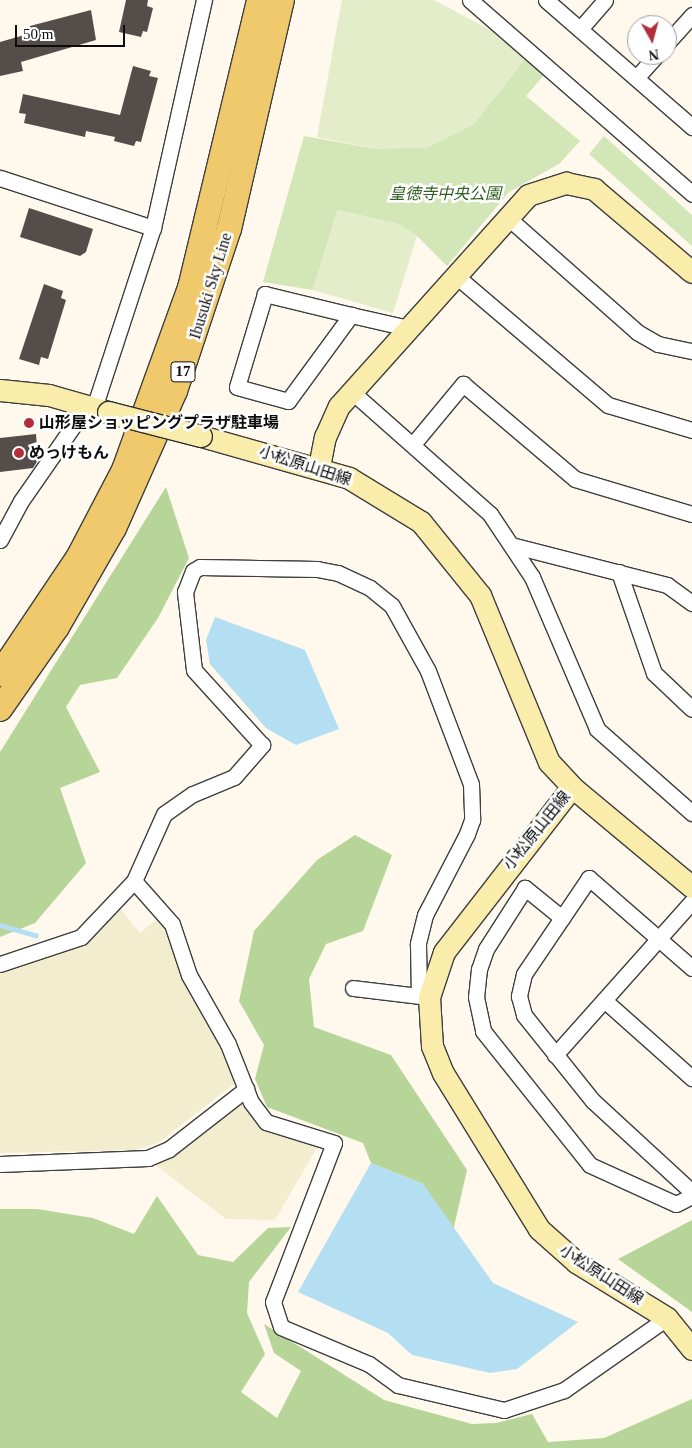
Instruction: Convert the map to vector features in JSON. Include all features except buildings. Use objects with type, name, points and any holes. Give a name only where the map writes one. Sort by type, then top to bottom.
[{"type":"main road","name":"Ibusuki Sky Line","points":[[0,674],[78,558],[124,470],[160,376],[212,209],[259,0]]},
{"type":"main road","name":"Ibusuki Sky Line","points":[[0,710],[56,627],[114,528],[175,391],[229,228],[282,0]]},
{"type":"street","points":[[0,540],[21,501],[96,409],[153,228],[204,0]]},
{"type":"street","points":[[470,0],[692,194]]},
{"type":"street","points":[[546,0],[692,127]]},
{"type":"street","points":[[580,29],[605,0]]},
{"type":"street","points":[[677,32],[692,15]]},
{"type":"street","points":[[636,78],[648,65]]},
{"type":"street","points":[[0,178],[153,228]]},
{"type":"street","points":[[319,467],[331,421],[352,391],[506,216],[528,195],[546,185],[580,184],[605,196],[692,272]]},
{"type":"street","points":[[506,216],[637,332],[658,344],[692,351]]},
{"type":"street","points":[[455,274],[608,405],[692,430]]},
{"type":"street","points":[[351,315],[288,401],[237,387],[265,294],[408,328]]},
{"type":"street","points":[[414,444],[463,384],[575,479],[692,514]]},
{"type":"street","name":"小松原山田線","points":[[0,390],[49,395],[319,467],[376,492],[422,522],[471,581],[538,741],[549,762],[572,787],[454,932],[424,996],[432,1046],[443,1073],[540,1229],[576,1262],[667,1318],[692,1349]]},
{"type":"street","points":[[352,391],[414,444],[490,514],[515,546],[543,601],[596,729],[692,813]]},
{"type":"street","points":[[515,546],[667,585],[692,603]]},
{"type":"street","points":[[0,964],[81,937],[134,881],[164,814],[193,794],[234,777],[262,745],[194,670],[190,653],[187,580],[200,567],[338,573],[392,606],[409,630],[471,784],[472,820],[467,834],[425,914],[418,944],[424,996],[353,988]]},
{"type":"street","points":[[619,572],[654,673],[692,709]]},
{"type":"street","points":[[572,787],[692,887]]},
{"type":"street","points":[[692,968],[589,878],[519,986],[524,1015],[593,1101],[692,1192]]},
{"type":"street","points":[[134,881],[172,924],[189,975],[228,1044],[246,1089],[266,1122],[334,1142],[273,1302],[281,1327],[296,1335],[369,1364],[398,1385],[504,1410],[564,1390],[667,1318]]},
{"type":"street","points":[[562,918],[525,888],[486,949],[479,969],[476,997],[482,1031],[590,1165],[676,1204],[692,1196]]},
{"type":"street","points":[[555,1054],[692,901]]},
{"type":"street","points":[[604,1000],[692,1078]]},
{"type":"street","points":[[0,1164],[148,1158],[168,1149],[246,1089]]},
{"type":"shaded area","points":[[118,906],[140,933],[159,917],[170,932],[191,996],[224,1050],[234,1084],[158,1143],[135,1150],[0,1153],[0,969],[71,947]]},
{"type":"shaded area","points":[[244,1100],[255,1122],[270,1133],[318,1146],[275,1220],[226,1219],[153,1163]]},
{"type":"green space","points":[[342,0],[434,0],[505,38],[525,59],[473,125],[427,148],[376,149],[317,137]]},
{"type":"green space","name":"皇徳寺中央公園","points":[[525,59],[545,74],[526,96],[580,141],[559,164],[509,192],[447,266],[417,236],[398,224],[338,210],[313,290],[263,282],[304,136],[376,149],[473,125]]},
{"type":"green space","points":[[604,136],[692,215],[692,246],[589,154]]},
{"type":"green space","points":[[337,210],[398,224],[417,236],[393,313],[313,290]]},
{"type":"green space","points":[[166,487],[189,558],[158,618],[117,678],[80,685],[66,707],[100,772],[60,788],[86,863],[35,923],[0,937],[0,752]]},
{"type":"green space","points":[[355,835],[392,855],[363,931],[326,944],[309,979],[314,1027],[391,1055],[467,1170],[453,1231],[423,1184],[371,1163],[363,1143],[267,1107],[255,1079],[264,1045],[239,1001],[254,931],[317,860]]},
{"type":"green space","points":[[157,1196],[198,1255],[233,1262],[268,1228],[291,1227],[249,1282],[247,1313],[265,1354],[241,1392],[277,1418],[301,1371],[274,1353],[264,1324],[384,1400],[472,1424],[496,1423],[532,1414],[548,1442],[604,1438],[692,1399],[692,1448],[0,1448],[0,1209],[37,1209],[93,1218],[134,1234]]},
{"type":"green space","points":[[692,1220],[692,1312],[618,1259]]},
{"type":"water","points":[[215,617],[305,650],[339,729],[296,745],[266,728],[210,664],[206,640]]},
{"type":"water","points":[[371,1163],[423,1184],[493,1283],[578,1322],[517,1369],[490,1373],[412,1355],[388,1333],[298,1292]]},
{"type":"waterway","points":[[0,925],[36,935]]},
{"type":"place","name":"山形屋ショッピングプラザ駐車場","points":[[29,423]]},
{"type":"place","name":"めっけもん","points":[[19,453]]}]
